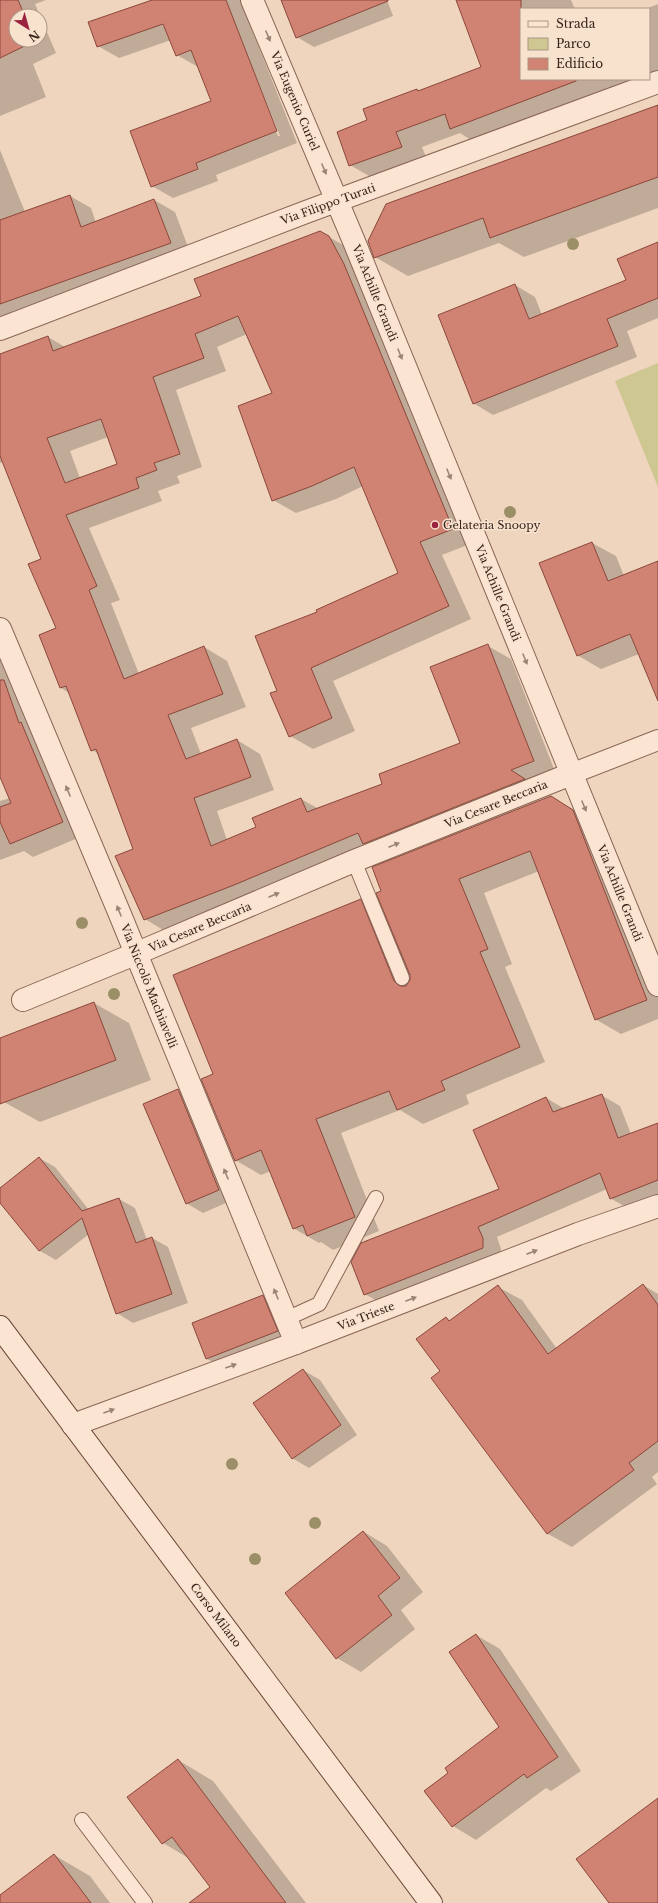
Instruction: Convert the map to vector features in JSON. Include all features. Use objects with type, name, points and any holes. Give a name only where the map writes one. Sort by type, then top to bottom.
[{"type":"street","name":"Via Eugenio Curiel","points":[[252,0],[337,201]]},
{"type":"street","name":"Via Filippo Turati","points":[[0,329],[337,201],[658,82]]},
{"type":"street","name":"Via Achille Grandi","points":[[337,201],[658,985]]},
{"type":"street","name":"Via Niccolò Machiavelli","points":[[0,629],[296,1343]]},
{"type":"street","points":[[571,774],[658,740]]},
{"type":"street","name":"Via Cesare Beccaria","points":[[23,1000],[354,861],[571,774]]},
{"type":"street","name":"Via Trieste","points":[[73,1425],[296,1343],[578,1234],[658,1206]]},
{"type":"street","name":"Corso Milano","points":[[0,1327],[431,1903]]},
{"type":"lane","points":[[354,861],[402,978]]},
{"type":"lane","points":[[286,1319],[319,1304],[376,1198]]},
{"type":"lane","points":[[82,1820],[145,1903]]},
{"type":"green space","points":[[658,363],[658,487],[615,381]]},
{"type":"building","points":[[0,0],[18,0],[22,8],[8,8],[8,48],[21,48],[0,58]]},
{"type":"building","points":[[152,0],[226,0],[277,131],[196,163],[198,169],[151,187],[130,131],[211,101],[191,50],[176,56],[163,24],[97,47],[88,22]]},
{"type":"building","points":[[281,0],[388,0],[388,1],[296,38]]},
{"type":"building","points":[[456,0],[521,0],[520,80],[576,81],[450,129],[445,114],[396,132],[402,147],[349,166],[337,132],[367,120],[363,109],[417,89],[418,91],[481,67]]},
{"type":"building","points":[[658,105],[658,177],[490,238],[483,218],[374,258],[368,241],[386,204]]},
{"type":"building","points":[[70,195],[81,227],[154,199],[171,243],[0,304],[0,220]]},
{"type":"building","points":[[320,231],[329,236],[344,264],[453,529],[420,542],[449,606],[311,668],[332,718],[289,737],[270,693],[277,691],[255,636],[317,612],[316,610],[398,573],[354,467],[312,486],[272,501],[238,406],[272,393],[238,316],[195,334],[204,358],[153,377],[180,454],[154,463],[157,470],[136,478],[139,488],[66,515],[97,586],[89,590],[124,679],[204,646],[223,694],[168,715],[186,759],[237,739],[251,777],[194,798],[211,846],[256,827],[252,818],[301,798],[307,812],[382,784],[379,774],[460,743],[430,667],[488,644],[534,761],[511,770],[525,779],[363,844],[358,833],[234,885],[144,920],[115,856],[133,849],[96,749],[91,751],[66,686],[60,688],[39,635],[56,628],[28,564],[41,559],[0,456],[0,354],[48,336],[53,351],[201,296],[194,279]],"holes":[[[101,419],[117,464],[65,483],[47,438]]]},
{"type":"building","points":[[658,242],[658,298],[607,319],[618,346],[473,404],[438,315],[515,284],[529,319],[626,280],[617,259]]},
{"type":"building","points":[[592,542],[608,581],[658,561],[658,701],[630,634],[577,656],[539,563]]},
{"type":"building","points":[[0,680],[4,680],[19,723],[21,722],[63,822],[10,844],[0,822],[0,807],[11,803],[0,777]]},
{"type":"building","points":[[551,796],[573,810],[647,1000],[595,1020],[530,851],[459,879],[488,949],[480,952],[520,1047],[441,1081],[445,1090],[397,1110],[389,1091],[316,1119],[355,1217],[307,1236],[303,1225],[293,1229],[261,1150],[235,1161],[201,1079],[213,1074],[173,975],[361,899],[394,981],[400,986],[406,986],[410,980],[410,975],[376,893],[381,891],[372,867]]},
{"type":"building","points":[[94,1002],[116,1060],[0,1104],[0,1038]]},
{"type":"building","points":[[178,1089],[219,1190],[186,1204],[143,1104]]},
{"type":"building","points":[[602,1094],[618,1138],[658,1123],[658,1180],[610,1199],[600,1173],[478,1227],[483,1238],[483,1248],[364,1295],[351,1262],[361,1243],[499,1189],[473,1130],[546,1097],[553,1112]]},
{"type":"building","points":[[39,1157],[82,1211],[119,1198],[136,1243],[152,1237],[172,1294],[116,1314],[82,1218],[39,1251],[0,1203],[0,1188]]},
{"type":"building","points":[[643,1284],[658,1305],[658,1441],[629,1463],[634,1470],[547,1534],[431,1378],[440,1371],[416,1339],[446,1317],[449,1321],[498,1285],[548,1354]]},
{"type":"building","points":[[263,1295],[278,1331],[206,1359],[192,1323]]},
{"type":"building","points":[[303,1369],[341,1425],[292,1459],[253,1403]]},
{"type":"building","points":[[363,1531],[400,1578],[378,1596],[392,1615],[336,1659],[285,1593]]},
{"type":"building","points":[[476,1634],[558,1757],[527,1778],[524,1774],[452,1827],[424,1791],[448,1773],[445,1768],[499,1727],[449,1652]]},
{"type":"building","points":[[178,1759],[286,1903],[189,1903],[210,1887],[172,1837],[162,1844],[127,1797]]},
{"type":"building","points":[[658,1798],[658,1903],[609,1903],[576,1859]]},
{"type":"building","points":[[54,1854],[91,1903],[0,1903],[0,1895]]},
{"type":"place","name":"Gelateria Snoopy","points":[[435,525]]}]
